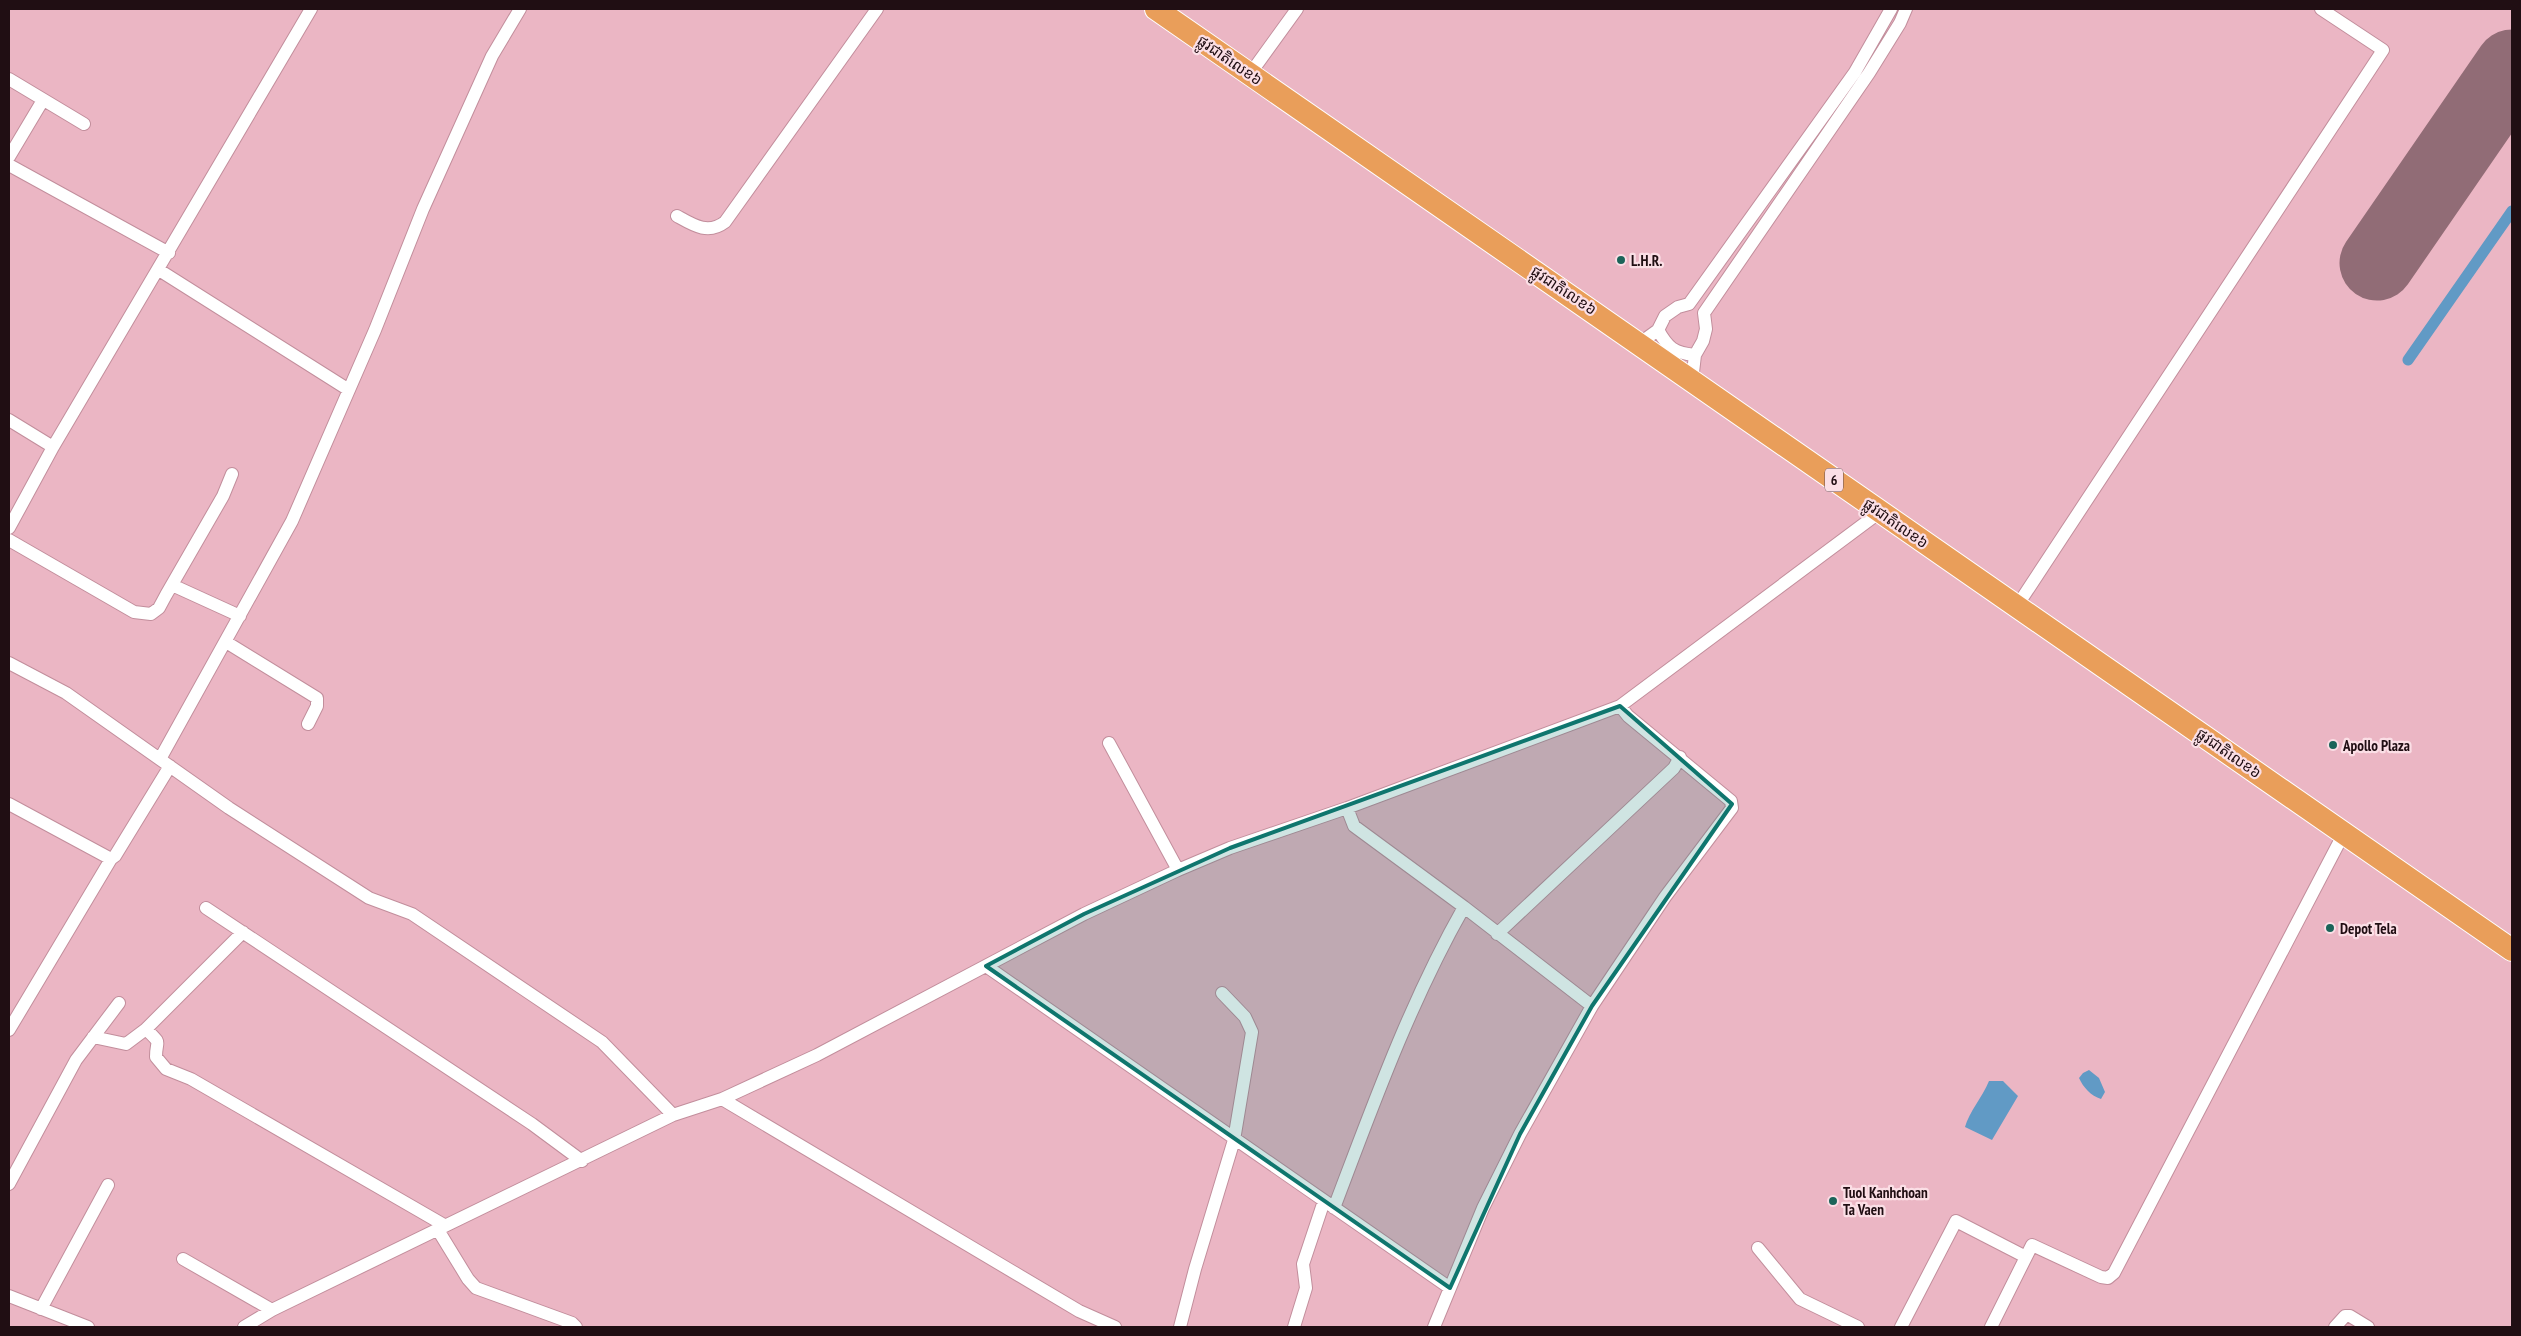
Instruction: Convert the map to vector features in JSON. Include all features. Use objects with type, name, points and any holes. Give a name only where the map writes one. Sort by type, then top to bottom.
[{"type":"highway","name":"ផ្លូវជាតិលេខ៦","points":[[1156,9],[1640,343],[1880,512],[2512,950]]},
{"type":"street","points":[[9,528],[53,447],[311,9]]},
{"type":"street","points":[[9,1030],[111,859],[115,856],[165,763],[226,642],[292,521],[337,413],[350,390],[423,209],[492,56],[520,9]]},
{"type":"street","points":[[677,216],[698,227],[710,230],[725,222],[877,9]]},
{"type":"street","points":[[1250,74],[1297,9]]},
{"type":"street","points":[[1692,381],[1695,355],[1703,341],[1706,328],[1704,313],[1869,73],[1900,23],[1906,9]]},
{"type":"street","points":[[2017,606],[2383,50],[2321,9]]},
{"type":"street","points":[[1640,343],[1658,330],[1665,316],[1678,307],[1689,304],[1706,283],[1854,72],[1889,12],[1900,23]]},
{"type":"street","points":[[9,80],[84,124]]},
{"type":"street","points":[[9,157],[43,100]]},
{"type":"street","points":[[9,164],[169,252]]},
{"type":"street","points":[[159,270],[350,390]]},
{"type":"street","points":[[1658,330],[1666,345],[1680,354],[1695,355]]},
{"type":"street","points":[[9,420],[53,447]]},
{"type":"street","points":[[9,540],[134,612],[151,614],[158,608],[172,585],[223,496],[232,474]]},
{"type":"street","points":[[244,1327],[272,1310],[582,1161],[673,1115],[722,1098],[816,1055],[1084,914],[1178,870],[1230,848],[1347,808],[1620,706],[1880,512]]},
{"type":"street","points":[[172,585],[240,616]]},
{"type":"street","points":[[226,642],[317,698],[317,706],[308,724]]},
{"type":"street","points":[[9,662],[66,693],[229,808],[369,898],[412,914],[602,1042],[673,1115]]},
{"type":"street","points":[[1434,1327],[1483,1208],[1520,1134],[1592,1006],[1664,897],[1732,808],[1731,801],[1628,716],[1620,706]]},
{"type":"street","points":[[1109,742],[1178,870]]},
{"type":"street","points":[[1497,934],[1674,768],[1680,757]]},
{"type":"street","points":[[9,804],[111,859]]},
{"type":"street","points":[[1347,808],[1354,826],[1464,907],[1592,1006]]},
{"type":"street","points":[[1991,1327],[2032,1244],[2101,1278],[2108,1278],[2114,1273],[2344,833]]},
{"type":"street","points":[[1294,1327],[1306,1288],[1303,1264],[1438,952],[1464,907]]},
{"type":"street","points":[[206,908],[532,1124],[582,1161]]},
{"type":"street","points":[[93,1037],[126,1044],[146,1029],[243,932]]},
{"type":"street","points":[[986,966],[1234,1140],[1450,1288]]},
{"type":"street","points":[[1180,1327],[1195,1269],[1234,1140],[1252,1032],[1245,1017],[1222,993]]},
{"type":"street","points":[[9,1182],[76,1060],[119,1003]]},
{"type":"street","points":[[146,1029],[157,1040],[159,1046],[156,1057],[166,1069],[191,1079],[441,1228],[468,1279],[476,1288],[572,1323],[576,1327]]},
{"type":"street","points":[[722,1098],[1079,1311],[1116,1327]]},
{"type":"street","points":[[41,1309],[108,1185]]},
{"type":"street","points":[[1901,1327],[1956,1221],[2026,1257]]},
{"type":"street","points":[[1758,1248],[1800,1299],[1858,1327]]},
{"type":"street","points":[[183,1259],[272,1310]]},
{"type":"street","points":[[9,1296],[88,1327]]},
{"type":"street","points":[[2335,1327],[2344,1316],[2350,1316],[2368,1327]]},
{"type":"highlighted area","points":[[1620,706],[1732,804],[1592,1006],[1520,1134],[1450,1288],[986,966],[1084,914],[1230,848]]},
{"type":"water","points":[[2089,1070],[2099,1078],[2105,1092],[2101,1099],[2088,1091],[2079,1078]]},
{"type":"water","points":[[1989,1081],[2003,1081],[2018,1096],[1992,1140],[1965,1127],[1969,1116]]},
{"type":"waterway","points":[[2408,360],[2512,211]]},
{"type":"runway","points":[[2377,263],[2512,67]]},
{"type":"place","name":"L.H.R.","points":[[1621,260]]},
{"type":"place","name":"Apollo Plaza","points":[[2333,745]]},
{"type":"place","name":"Depot Tela","points":[[2330,928]]},
{"type":"place","name":"Tuol Kanhchoan Ta Vaen","points":[[1833,1201]]}]
